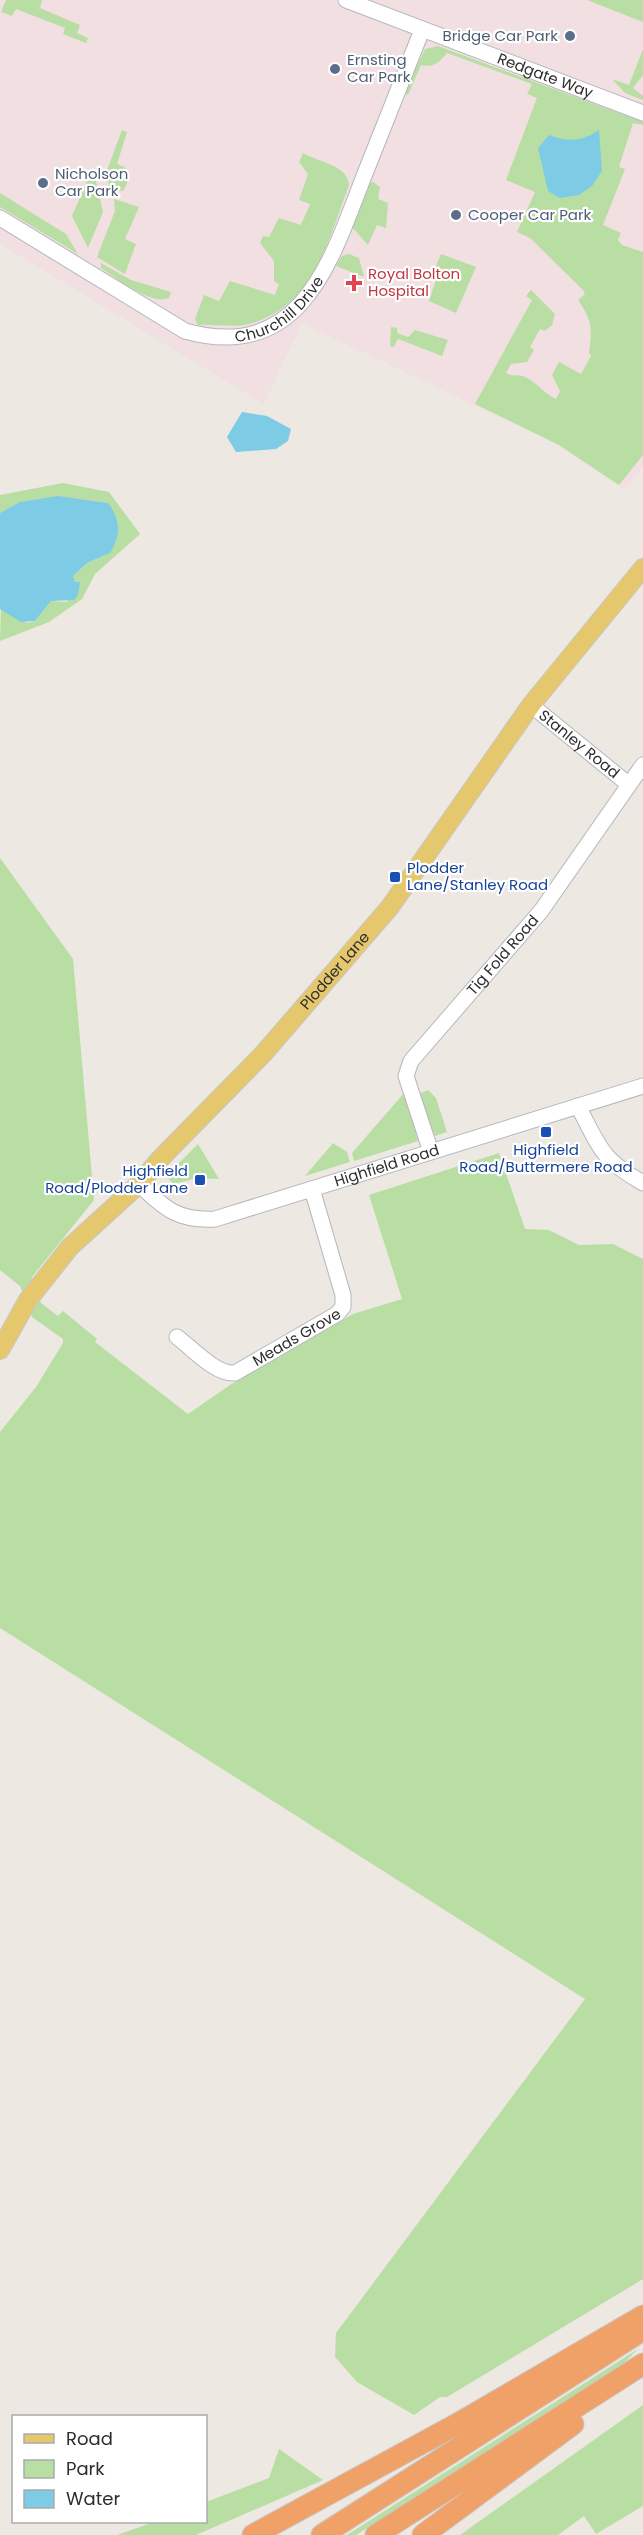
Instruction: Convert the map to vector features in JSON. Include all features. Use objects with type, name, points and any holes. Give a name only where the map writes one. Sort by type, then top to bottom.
[{"type":"highway","points":[[253,2535],[459,2423],[643,2316]]},
{"type":"highway","points":[[322,2535],[643,2330]]},
{"type":"highway","points":[[376,2535],[643,2364]]},
{"type":"highway","points":[[423,2535],[643,2372]]},
{"type":"main road","name":"Plodder Lane","points":[[0,1350],[28,1300],[64,1253],[86,1230],[139,1184],[160,1159],[271,1045],[390,907],[531,705],[643,568]]},
{"type":"street","name":"Redgate Way","points":[[346,0],[643,113]]},
{"type":"street","name":"Churchill Drive","points":[[0,218],[185,331],[206,337],[226,338],[265,328],[279,321],[309,296],[331,260],[422,30]]},
{"type":"street","name":"Stanley Road","points":[[531,705],[628,784]]},
{"type":"street","name":"Tig Fold Road","points":[[431,1152],[406,1076],[411,1061],[541,912],[643,765]]},
{"type":"street","name":"Highfield Road","points":[[139,1184],[168,1210],[198,1220],[216,1219],[643,1086]]},
{"type":"street","points":[[578,1106],[603,1154],[614,1166],[643,1182]]},
{"type":"street","name":"Meads Grove","points":[[177,1337],[219,1369],[235,1373],[337,1314],[343,1307],[343,1295],[312,1190]]},
{"type":"shaded area","name":"Royal Bolton Hospital","points":[[0,0],[643,0],[643,467],[624,489],[558,445],[302,323],[264,404],[0,244]]},
{"type":"green space","points":[[6,0],[42,0],[40,8],[80,25],[77,33],[88,38],[86,43],[63,34],[65,28],[16,9],[12,16],[1,12]]},
{"type":"green space","points":[[587,0],[643,0],[643,22]]},
{"type":"green space","points":[[438,46],[643,122],[643,125],[633,123],[619,167],[625,169],[603,225],[621,233],[618,240],[622,245],[643,252],[643,455],[619,485],[559,445],[475,404],[532,300],[526,296],[531,290],[555,314],[552,325],[545,331],[540,329],[530,347],[534,350],[527,362],[511,364],[506,373],[525,377],[556,399],[560,391],[552,375],[559,362],[581,374],[591,356],[589,353],[590,326],[578,300],[585,294],[583,290],[530,238],[517,232],[535,192],[506,180],[537,98],[527,94],[532,84],[447,53],[436,64],[421,65],[408,95],[404,93],[425,49]]},
{"type":"green space","points":[[643,49],[643,75],[633,88],[643,96],[643,100],[625,93],[612,79],[629,85]]},
{"type":"green space","points":[[122,130],[127,132],[117,164],[126,168],[129,179],[123,191],[110,189],[106,173]]},
{"type":"green space","points":[[303,153],[338,168],[344,173],[349,185],[316,269],[289,303],[271,315],[243,325],[198,325],[195,319],[204,295],[219,301],[230,281],[275,295],[279,284],[274,281],[274,261],[260,243],[263,236],[269,237],[279,218],[301,225],[310,204],[299,200],[308,174],[299,162]]},
{"type":"green space","points":[[91,172],[94,173],[103,212],[88,248],[72,216]]},
{"type":"green space","points":[[373,182],[380,187],[378,199],[388,203],[386,228],[377,225],[368,245],[352,227],[369,183]]},
{"type":"green space","points":[[0,193],[66,234],[78,254],[0,207]]},
{"type":"green space","points":[[114,199],[139,207],[125,239],[136,244],[125,274],[97,257],[115,211]]},
{"type":"green space","points":[[349,254],[359,258],[364,277],[336,266],[342,256]]},
{"type":"green space","points":[[441,254],[476,267],[456,313],[429,301],[436,280],[431,278]]},
{"type":"green space","points":[[101,263],[131,280],[171,292],[169,298],[153,298],[134,290],[101,268]]},
{"type":"green space","points":[[391,327],[397,328],[397,333],[408,337],[415,330],[448,340],[442,356],[398,339],[394,347],[390,346]]},
{"type":"green space","points":[[63,483],[109,492],[140,534],[95,574],[82,599],[49,622],[0,641],[1,608],[27,623],[35,621],[51,601],[67,602],[79,582],[75,583],[73,576],[87,563],[110,553],[108,503],[66,498],[40,499],[0,513],[0,495]]},
{"type":"green space","points":[[0,858],[73,959],[94,1200],[32,1277],[41,1303],[58,1316],[63,1311],[97,1339],[95,1342],[188,1414],[230,1385],[353,1314],[402,1299],[369,1195],[499,1153],[525,1229],[549,1230],[579,1245],[613,1244],[643,1259],[643,2279],[447,2397],[440,2397],[414,2415],[357,2382],[335,2357],[336,2333],[585,1999],[0,1628],[0,1432],[36,1387],[63,1343],[63,1339],[32,1317],[20,1286],[0,1270]]},
{"type":"green space","points":[[428,1090],[436,1098],[447,1132],[435,1136],[419,1094]]},
{"type":"green space","points":[[405,1092],[418,1141],[354,1161],[352,1153]]},
{"type":"green space","points":[[333,1143],[347,1152],[350,1162],[305,1176]]},
{"type":"green space","points":[[198,1144],[219,1179],[198,1178],[173,1184],[166,1176]]},
{"type":"green space","points":[[638,2349],[621,2366],[356,2535],[347,2535]]},
{"type":"green space","points":[[643,2405],[643,2506],[596,2534],[584,2516],[558,2535],[460,2535]]},
{"type":"green space","points":[[279,2449],[323,2480],[196,2535],[117,2535],[151,2523],[207,2523],[207,2502],[269,2478]]},
{"type":"water","points":[[599,130],[602,171],[592,186],[579,195],[560,198],[548,191],[538,148],[549,135],[575,140]]},
{"type":"water","points":[[242,412],[267,416],[291,429],[288,441],[276,449],[236,452],[227,437]]},
{"type":"water","points":[[58,496],[108,503],[115,515],[118,534],[110,553],[87,563],[73,576],[75,582],[80,582],[78,595],[74,600],[51,601],[35,621],[21,622],[0,609],[0,513],[20,502]]},
{"type":"place","name":"Bridge Car Park","points":[[570,36]]},
{"type":"place","name":"Ernsting Car Park","points":[[335,69]]},
{"type":"place","name":"Nicholson Car Park","points":[[43,183]]},
{"type":"place","name":"Cooper Car Park","points":[[456,215]]},
{"type":"place","name":"Royal Bolton Hospital","points":[[354,283]]},
{"type":"place","name":"Plodder Lane/Stanley Road","points":[[395,877]]},
{"type":"place","name":"Highfield Road/Buttermere Road","points":[[546,1132]]},
{"type":"place","name":"Highfield Road/Plodder Lane","points":[[200,1180]]}]
